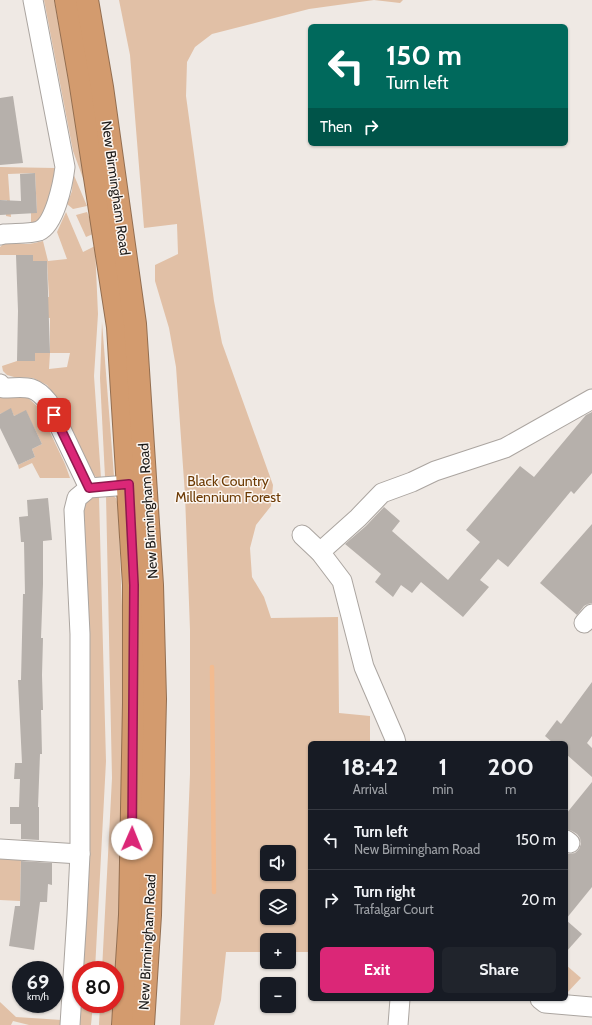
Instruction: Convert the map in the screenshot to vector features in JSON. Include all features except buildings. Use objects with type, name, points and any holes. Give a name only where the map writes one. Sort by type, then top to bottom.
[{"type":"highway","name":"New Birmingham Road","points":[[66,0],[80,80],[118,327],[129,484],[134,585],[134,703],[130,915],[122,1025]]},
{"type":"highway","name":"New Birmingham Road","points":[[87,0],[102,87],[134,324],[152,585],[154,700],[150,907],[143,1025]]},
{"type":"street","points":[[0,235],[37,232],[44,228],[49,222],[63,183],[65,167],[33,0]]},
{"type":"street","points":[[0,384],[2,388],[33,388],[42,394],[48,402],[89,488],[77,498],[74,510],[80,634],[80,854],[70,1025]]},
{"type":"street","points":[[320,552],[382,493],[412,482],[435,471],[506,448],[592,399]]},
{"type":"street","name":"New Birmingham Road","points":[[89,488],[129,484]]},
{"type":"street","points":[[302,535],[320,552],[342,581],[364,667],[388,720],[396,741]]},
{"type":"street","points":[[0,850],[80,854]]},
{"type":"street","points":[[398,1025],[400,1001]]},
{"type":"street","points":[[543,1001],[546,1003],[592,1007]]},
{"type":"green space","points":[[44,0],[54,0],[91,200],[73,151]]},
{"type":"green space","name":"Black Country Millennium Forest","points":[[119,0],[374,0],[309,9],[212,34],[195,47],[187,62],[186,96],[214,301],[222,343],[273,485],[271,506],[256,525],[250,548],[252,577],[264,597],[271,618],[338,617],[339,713],[370,716],[370,741],[308,741],[308,952],[296,952],[296,933],[260,933],[260,952],[226,952],[221,1000],[214,1025],[180,1025],[190,774],[190,630],[185,495],[176,367],[169,328],[155,281],[155,265],[178,254],[177,224],[144,228],[130,55]]},
{"type":"green space","points":[[374,0],[403,0],[400,3]]},
{"type":"green space","points":[[0,167],[55,168],[50,195],[40,220],[31,224],[31,213],[37,213],[35,173],[8,174],[11,217],[6,216],[7,200],[0,200]]},
{"type":"green space","points":[[73,173],[87,206],[73,209],[67,204],[72,191]]},
{"type":"green space","points":[[66,212],[83,252],[95,246],[98,314],[94,376],[101,478],[97,478],[92,473],[58,399],[47,385],[33,378],[7,375],[3,371],[2,366],[17,361],[35,361],[35,353],[50,352],[50,318],[34,317],[34,297],[49,297],[47,261],[33,261],[32,255],[0,255],[0,247],[9,243],[28,244],[43,241],[48,261],[67,259],[57,232]],"holes":[[[50,353],[70,353],[67,367],[49,369]]]},
{"type":"green space","points":[[87,212],[92,224],[93,234],[86,237],[76,215]]},
{"type":"green space","points":[[102,322],[114,476],[105,477],[100,378]]},
{"type":"green space","points":[[27,397],[38,407],[70,478],[40,478],[32,463],[19,469],[18,465],[35,457],[32,449],[42,444],[26,411],[14,416],[11,409],[0,414],[0,398]]},
{"type":"green space","points":[[106,495],[112,495],[116,498],[118,506],[125,681],[122,844],[116,961],[102,961],[112,778]]},
{"type":"green space","points":[[99,496],[106,761],[95,961],[75,961],[83,513],[88,501]]},
{"type":"green space","points":[[0,857],[21,858],[20,901],[0,900]]},
{"type":"green space","points":[[568,967],[581,978],[568,992]]},
{"type":"green space","points":[[0,1002],[16,1017],[62,1020],[62,1025],[29,1025],[13,1021],[11,1025],[0,1025]]},
{"type":"green space","points":[[74,1013],[92,1013],[91,1025],[74,1025]]},
{"type":"green space","points":[[100,1013],[112,1013],[111,1025],[99,1025]]},
{"type":"waterway","points":[[212,667],[214,892]]},
{"type":"route","points":[[54,415],[89,488],[129,484],[134,585],[132,839]]}]
